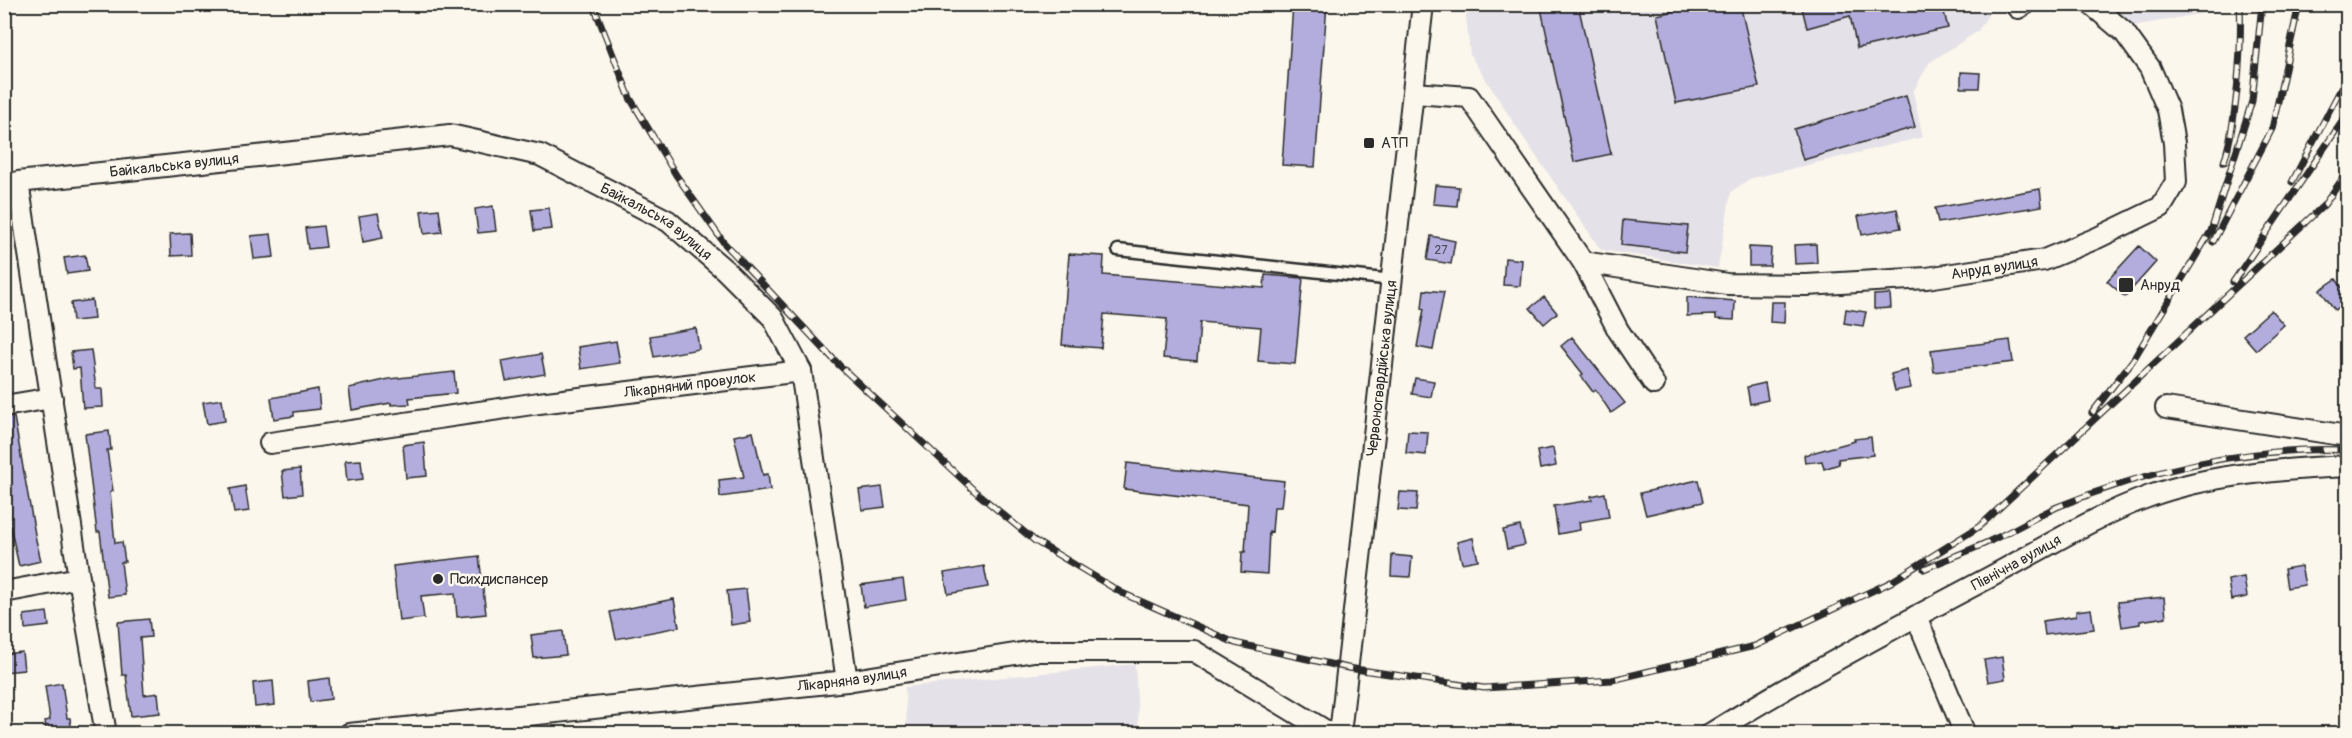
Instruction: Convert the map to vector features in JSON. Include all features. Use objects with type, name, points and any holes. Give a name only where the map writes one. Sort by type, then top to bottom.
[{"type":"street","name":"Червоногвардійська вулиця","points":[[1340,734],[1423,4]]},
{"type":"street","name":"Анруд вулиця","points":[[1583,262],[1727,284],[1806,285],[1927,278],[2044,260],[2097,238],[2161,207],[2176,182],[2174,143],[2168,110],[2150,68],[2124,32],[2091,4]]},
{"type":"street","points":[[1414,93],[1469,97],[1583,262],[1618,330],[1654,384]]},
{"type":"street","name":"Байкальська вулиця","points":[[106,734],[79,578],[52,398],[11,182],[450,135],[540,155],[668,221],[725,270],[773,318],[801,371]]},
{"type":"street","points":[[801,371],[847,681]]},
{"type":"street","name":"Лікарняний провулок","points":[[270,443],[539,403],[801,371]]},
{"type":"street","points":[[4,406],[52,398]]},
{"type":"street","points":[[2166,408],[2348,436]]},
{"type":"street","name":"Північна вулиця","points":[[1710,734],[1834,660],[2085,525],[2150,496],[2228,477],[2304,468],[2348,466]]},
{"type":"street","points":[[4,592],[79,578]]},
{"type":"street","points":[[1916,616],[1965,734]]},
{"type":"street","name":"Лікарняна вулиця","points":[[349,734],[847,681],[1034,651],[1194,651],[1331,734]]},
{"type":"lane","points":[[1118,250],[1393,280]]},
{"type":"shaded area","points":[[1477,4],[1994,5],[1978,31],[1929,63],[1913,92],[1923,137],[1749,179],[1731,192],[1718,268],[1601,250],[1470,55],[1466,16]]},
{"type":"shaded area","points":[[2112,4],[2253,4],[2133,26],[2112,5]]},
{"type":"shaded area","points":[[1135,664],[1139,733],[907,733],[905,687]]},
{"type":"building","points":[[1293,4],[1327,4],[1315,167],[1282,165]]},
{"type":"building","points":[[1540,4],[1578,4],[1611,154],[1574,162]]},
{"type":"building","points":[[1703,4],[1740,4],[1759,87],[1676,103],[1657,15]]},
{"type":"building","points":[[1801,4],[1942,4],[1948,28],[1857,48],[1850,16],[1807,28]]},
{"type":"building","points":[[1961,72],[1980,73],[1979,88],[1961,88]]},
{"type":"building","points":[[1906,96],[1915,127],[1803,160],[1794,129]]},
{"type":"building","points":[[1435,185],[1459,187],[1457,206],[1433,204]]},
{"type":"building","points":[[2040,189],[2042,206],[1938,223],[1935,208]]},
{"type":"building","points":[[493,206],[496,231],[478,233],[475,209]]},
{"type":"building","points":[[549,208],[552,229],[534,231],[531,210]]},
{"type":"building","points":[[439,209],[442,232],[424,234],[421,211]]},
{"type":"building","points":[[1897,209],[1901,228],[1862,235],[1858,216]]},
{"type":"building","points":[[378,213],[383,238],[363,242],[359,216]]},
{"type":"building","points":[[1623,220],[1688,226],[1685,252],[1621,245]]},
{"type":"building","points":[[323,226],[326,247],[308,249],[305,228]]},
{"type":"building","points":[[190,233],[191,255],[171,256],[170,234]]},
{"type":"building","points":[[271,234],[274,257],[254,259],[251,236]]},
{"type":"building","points":[[1431,236],[1455,241],[1451,264],[1427,260]]},
{"type":"building","points":[[1816,244],[1817,263],[1795,264],[1794,245]]},
{"type":"building","points":[[2139,246],[2156,262],[2125,297],[2107,281]]},
{"type":"building","points":[[1749,247],[1771,248],[1770,266],[1749,266]]},
{"type":"building","points":[[1069,254],[1104,256],[1103,275],[1264,288],[1265,275],[1303,278],[1295,364],[1258,361],[1261,327],[1200,322],[1197,361],[1163,358],[1167,319],[1104,314],[1101,348],[1062,345]]},
{"type":"building","points":[[85,255],[88,271],[67,274],[64,258]]},
{"type":"building","points":[[1505,258],[1522,260],[1520,286],[1503,285]]},
{"type":"building","points":[[2336,279],[2348,296],[2348,301],[2335,310],[2320,290]]},
{"type":"building","points":[[1424,290],[1444,292],[1433,350],[1417,347],[1424,309],[1422,308]]},
{"type":"building","points":[[1890,294],[1891,308],[1874,309],[1874,295]]},
{"type":"building","points":[[1544,297],[1557,313],[1544,324],[1530,308]]},
{"type":"building","points":[[1687,297],[1735,301],[1734,320],[1716,319],[1716,315],[1687,316]]},
{"type":"building","points":[[92,300],[94,319],[73,321],[71,303]]},
{"type":"building","points":[[1771,302],[1785,302],[1784,323],[1770,322]]},
{"type":"building","points":[[1846,309],[1866,312],[1863,326],[1844,323]]},
{"type":"building","points":[[2271,310],[2284,325],[2256,350],[2243,335]]},
{"type":"building","points":[[696,328],[699,349],[654,357],[650,336]]},
{"type":"building","points":[[1572,337],[1625,403],[1611,413],[1596,390],[1593,392],[1581,376],[1583,374],[1561,346]]},
{"type":"building","points":[[2010,340],[2013,362],[1934,372],[1931,350]]},
{"type":"building","points":[[616,341],[620,363],[581,369],[578,347]]},
{"type":"building","points":[[91,350],[96,389],[102,389],[103,407],[83,408],[80,368],[73,369],[71,352]]},
{"type":"building","points":[[541,354],[545,374],[506,381],[502,361]]},
{"type":"building","points":[[1907,370],[1911,388],[1895,391],[1891,374]]},
{"type":"building","points":[[454,372],[456,393],[409,398],[410,404],[391,405],[391,403],[352,410],[349,388],[389,379]]},
{"type":"building","points":[[1415,378],[1434,381],[1431,397],[1412,394]]},
{"type":"building","points":[[1765,383],[1768,400],[1750,404],[1747,387]]},
{"type":"building","points":[[318,389],[320,409],[294,412],[294,416],[274,419],[271,398]]},
{"type":"building","points":[[222,399],[225,421],[207,424],[203,402]]},
{"type":"building","points":[[14,417],[41,561],[19,566],[11,530],[4,477],[4,418]]},
{"type":"building","points":[[109,431],[111,450],[107,450],[113,491],[110,492],[115,543],[122,542],[125,562],[121,562],[125,595],[108,597],[100,532],[97,532],[85,434]]},
{"type":"building","points":[[1408,431],[1428,432],[1426,455],[1406,453]]},
{"type":"building","points":[[753,432],[763,475],[768,474],[770,490],[720,497],[719,480],[744,477],[734,436]]},
{"type":"building","points":[[1871,437],[1873,455],[1838,459],[1839,464],[1824,469],[1822,461],[1805,463],[1804,455],[1855,441],[1854,439]]},
{"type":"building","points":[[424,442],[427,476],[406,478],[403,445]]},
{"type":"building","points":[[1553,448],[1556,466],[1540,469],[1537,451]]},
{"type":"building","points":[[361,460],[363,479],[347,481],[345,461]]},
{"type":"building","points":[[1127,463],[1284,481],[1281,507],[1274,507],[1272,532],[1269,531],[1267,574],[1241,572],[1242,552],[1245,552],[1248,504],[1124,489]]},
{"type":"building","points":[[300,469],[302,494],[285,496],[282,471]]},
{"type":"building","points":[[1698,480],[1703,502],[1646,515],[1640,493]]},
{"type":"building","points":[[245,486],[249,511],[234,513],[230,489]]},
{"type":"building","points":[[882,487],[885,507],[862,510],[859,490]]},
{"type":"building","points":[[1400,492],[1418,493],[1416,511],[1398,510]]},
{"type":"building","points":[[1605,493],[1609,517],[1579,522],[1580,530],[1558,534],[1554,506],[1592,500],[1591,496]]},
{"type":"building","points":[[1520,526],[1525,545],[1507,549],[1503,530]]},
{"type":"building","points":[[1473,538],[1478,560],[1462,563],[1457,542]]},
{"type":"building","points":[[1392,555],[1412,557],[1410,577],[1391,576]]},
{"type":"building","name":"Психдиспансер","points":[[479,556],[486,614],[457,617],[455,593],[421,596],[424,618],[399,621],[393,566]]},
{"type":"building","points":[[984,566],[988,587],[948,594],[944,573]]},
{"type":"building","points":[[2301,566],[2305,585],[2287,588],[2284,569]]},
{"type":"building","points":[[2244,577],[2247,597],[2231,600],[2228,580]]},
{"type":"building","points":[[903,579],[906,600],[864,607],[861,585]]},
{"type":"building","points":[[746,589],[750,622],[731,625],[727,591]]},
{"type":"building","points":[[2164,597],[2166,617],[2140,621],[2140,624],[2122,627],[2118,602]]},
{"type":"building","points":[[674,599],[679,627],[616,639],[610,612]]},
{"type":"building","points":[[2091,609],[2094,629],[2045,635],[2043,621],[2076,616],[2076,611]]},
{"type":"building","points":[[47,612],[49,626],[25,629],[24,615]]},
{"type":"building","points":[[149,619],[151,637],[140,638],[144,695],[158,693],[160,713],[131,716],[126,675],[122,675],[118,622]]},
{"type":"building","points":[[563,631],[566,655],[534,658],[531,635]]},
{"type":"building","points":[[22,652],[24,670],[4,672],[4,654]]},
{"type":"building","points":[[2002,657],[2005,679],[1988,682],[1984,660]]},
{"type":"building","points":[[329,678],[331,699],[310,702],[308,681]]},
{"type":"building","points":[[273,681],[275,705],[255,707],[253,683]]},
{"type":"building","points":[[62,683],[67,718],[70,718],[72,734],[47,734],[45,721],[50,720],[45,686]]},
{"type":"railway","points":[[593,4],[630,98],[676,175],[724,243],[839,365],[977,493],[1035,541],[1122,593],[1235,643],[1348,668],[1484,688],[1612,680],[1755,646],[1891,582],[1980,526],[2324,205],[2348,171]]},
{"type":"railway","points":[[2224,162],[2229,145],[2238,84],[2240,4]]},
{"type":"railway","points":[[2092,413],[2133,360],[2211,231],[2252,101],[2262,4]]},
{"type":"railway","points":[[2213,242],[2272,129],[2299,4]]},
{"type":"railway","points":[[2292,182],[2348,75]]},
{"type":"railway","points":[[2233,282],[2348,113]]},
{"type":"railway","points":[[1924,569],[1984,544],[2057,507],[2127,482],[2200,463],[2237,457],[2274,452],[2348,450]]},
{"type":"place","name":"АТП","points":[[1369,143]]},
{"type":"place","name":"Анруд","points":[[2126,285]]},
{"type":"place","name":"Психдиспансер","points":[[438,579]]}]
